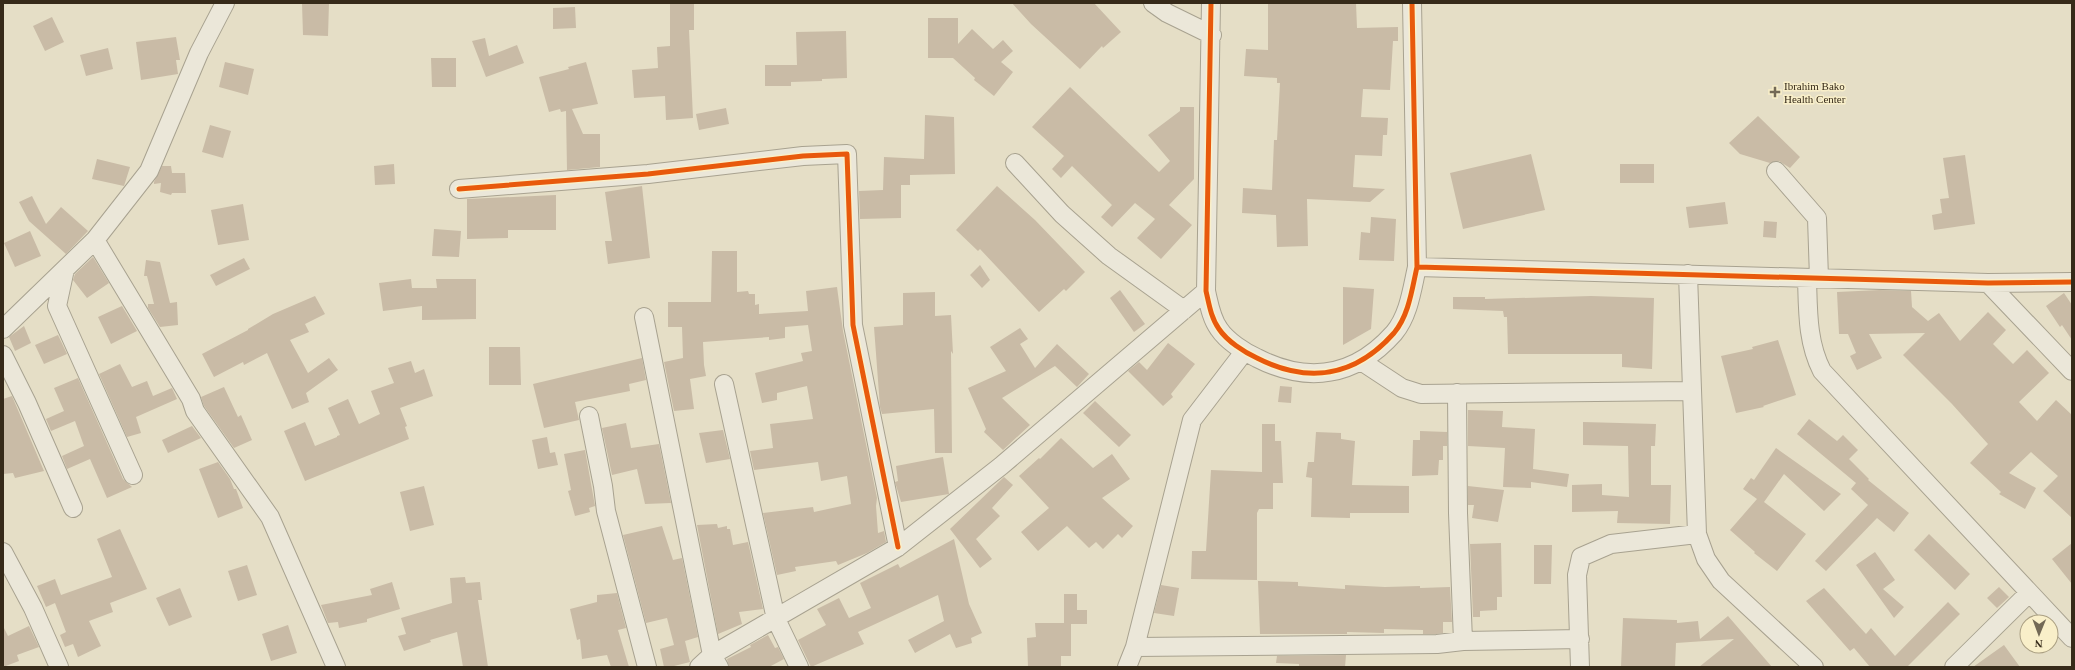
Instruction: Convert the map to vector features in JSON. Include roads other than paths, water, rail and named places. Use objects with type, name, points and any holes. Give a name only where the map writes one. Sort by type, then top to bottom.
[{"type":"street","points":[[3,329],[95,240],[149,171],[198,53],[225,3]]},
{"type":"street","points":[[1153,3],[1167,13],[1212,35]]},
{"type":"street","points":[[1211,3],[1212,35],[1206,291],[1211,313],[1219,329],[1244,352],[1278,369],[1307,374],[1343,370],[1368,358],[1395,332],[1407,308],[1417,267],[1412,3]]},
{"type":"street","points":[[459,189],[648,174],[803,156],[847,154],[852,325],[898,547]]},
{"type":"street","points":[[1015,163],[1062,214],[1109,256],[1184,310]]},
{"type":"street","points":[[1776,171],[1817,218],[1808,326],[1814,355],[1822,371],[2072,638]]},
{"type":"street","points":[[95,240],[191,399],[195,411],[270,517],[336,667]]},
{"type":"street","points":[[1417,267],[1988,283],[2072,282]]},
{"type":"street","points":[[65,269],[57,306],[133,475]]},
{"type":"street","points":[[1688,274],[1698,534],[1706,559],[1721,581],[1814,667]]},
{"type":"street","points":[[1988,283],[2072,371]]},
{"type":"street","points":[[699,667],[716,661],[776,619],[898,547],[1001,466],[1206,291]]},
{"type":"street","points":[[644,317],[716,661]]},
{"type":"street","points":[[1127,667],[1135,647],[1192,420],[1244,352]]},
{"type":"street","points":[[3,355],[27,403],[73,508]]},
{"type":"street","points":[[1361,361],[1402,388],[1421,394],[1692,391]]},
{"type":"street","points":[[724,384],[776,619],[799,667]]},
{"type":"street","points":[[1456,393],[1458,513],[1463,641]]},
{"type":"street","points":[[589,416],[603,486],[606,511],[647,667]]},
{"type":"street","points":[[1580,667],[1577,575],[1581,557],[1611,544],[1698,534]]},
{"type":"street","points":[[3,552],[33,608],[59,667]]},
{"type":"street","points":[[1954,667],[2029,592]]},
{"type":"street","points":[[1135,647],[1437,644],[1463,641],[1580,639]]},
{"type":"place","name":"Ibrahim Bako Health Center","points":[[1775,92]]}]
